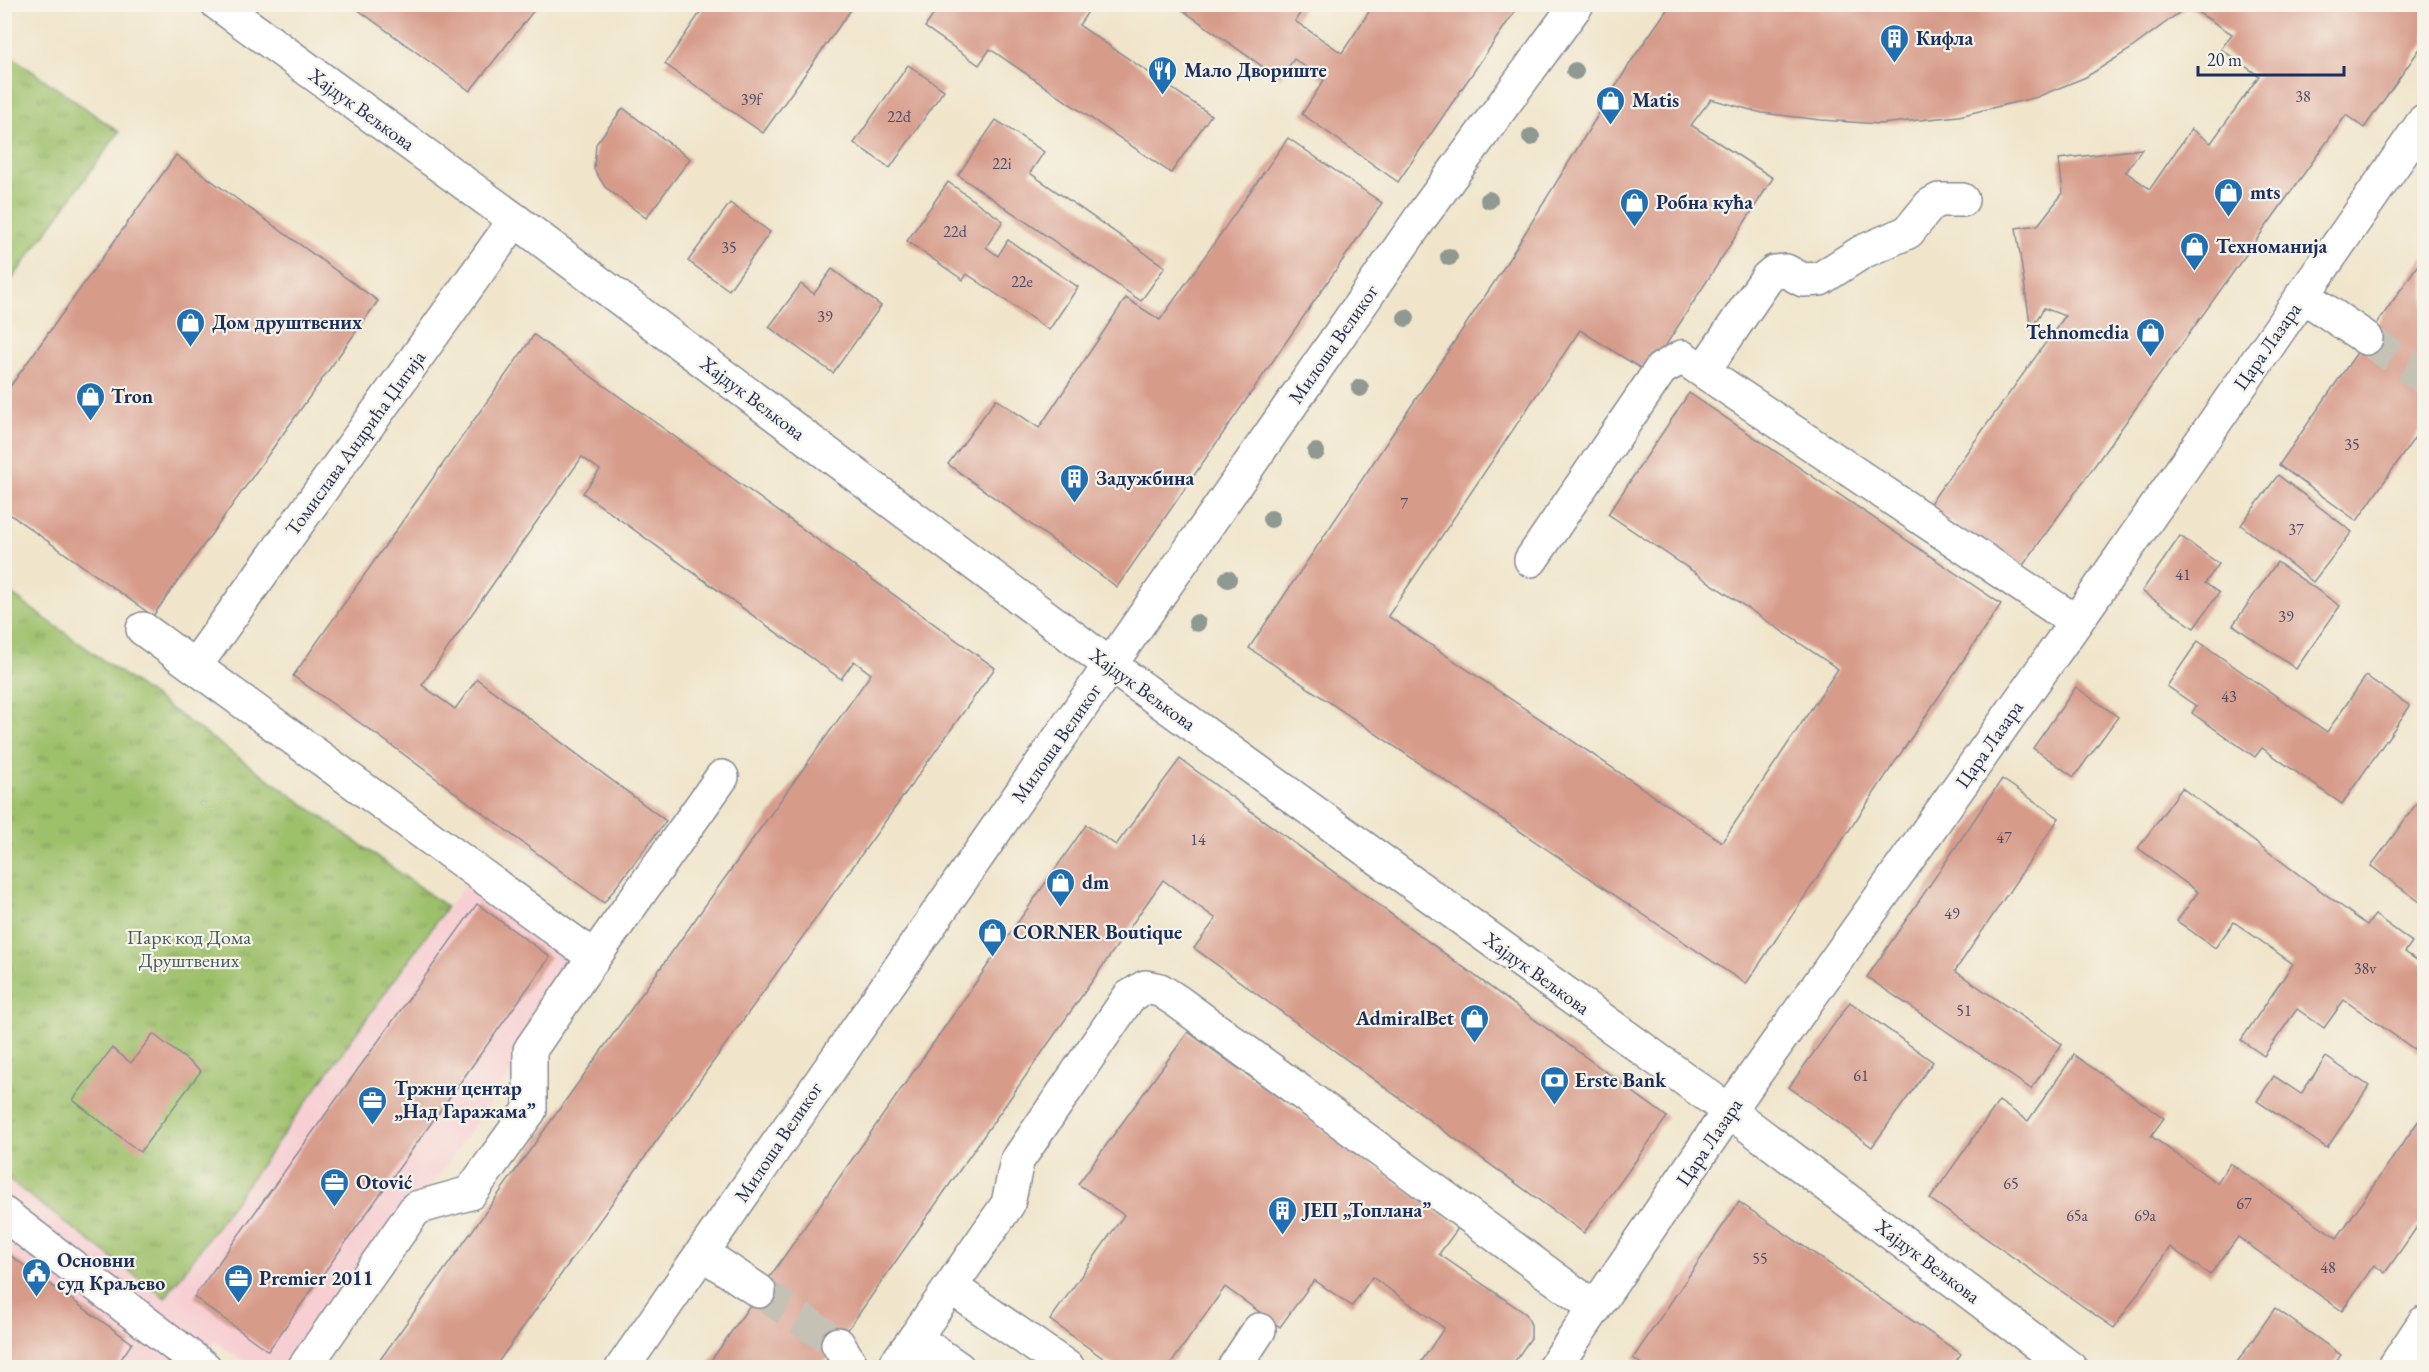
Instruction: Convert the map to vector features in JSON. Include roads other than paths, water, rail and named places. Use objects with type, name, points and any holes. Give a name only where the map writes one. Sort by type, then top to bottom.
[{"type":"street","name":"Хајдук Вељкова","points":[[218,4],[515,220],[1110,665],[1729,1111],[2070,1368]]},
{"type":"street","name":"Милоша Великог","points":[[622,1368],[1424,213],[1577,4]]},
{"type":"street","name":"Цара Лазара","points":[[1554,1368],[1729,1111],[2076,622],[2424,122]]},
{"type":"street","points":[[1704,370],[1767,278],[1774,272],[1786,271],[1803,280],[1820,279],[1862,252],[1908,232],[1930,205],[1939,200],[1962,200]]},
{"type":"street","name":"Томислава Андрића Џигија","points":[[195,666],[515,220]]},
{"type":"street","points":[[2302,295],[2366,339]]},
{"type":"street","points":[[1531,560],[1661,369],[1682,357],[2076,622]]},
{"type":"street","points":[[143,629],[594,957]]},
{"type":"street","points":[[304,1368],[416,1208],[470,1193],[530,1110],[530,1050],[722,777]]},
{"type":"street","points":[[893,1368],[1008,1204],[1017,1161],[1129,997],[1145,987],[1160,990],[1177,1001],[1595,1308]]},
{"type":"street","points":[[4,1214],[205,1368]]},
{"type":"street","points":[[702,1253],[759,1291]]},
{"type":"street","points":[[951,1287],[1068,1368]]},
{"type":"street","points":[[2394,1368],[2424,1323]]},
{"type":"street","points":[[1234,1368],[1259,1330]]},
{"type":"street","points":[[915,1338],[958,1368]]},
{"type":"tunnel","points":[[2366,338],[2424,378]]},
{"type":"tunnel","points":[[759,1291],[838,1344]]},
{"type":"place","name":"Кифла","points":[[1895,64]]},
{"type":"place","name":"Мало Двориште","points":[[1163,96]]},
{"type":"place","name":"Matis","points":[[1611,126]]},
{"type":"place","name":"mts","points":[[2229,218]]},
{"type":"place","name":"Робна кућа","points":[[1635,228]]},
{"type":"place","name":"Техноманија","points":[[2195,272]]},
{"type":"place","name":"Дом друштвених","points":[[191,348]]},
{"type":"place","name":"Tehnomedia","points":[[2150,358]]},
{"type":"place","name":"Tron","points":[[90,422]]},
{"type":"place","name":"Задужбина","points":[[1075,504]]},
{"type":"place","name":"dm","points":[[1061,908]]},
{"type":"place","name":"CORNER Boutique","points":[[992,958]]},
{"type":"place","name":"AdmiralBet","points":[[1475,1044]]},
{"type":"place","name":"Erste Bank","points":[[1554,1106]]},
{"type":"place","name":"Тржни центар „Над Гаражама”","points":[[373,1126]]},
{"type":"place","name":"Otović","points":[[335,1208]]},
{"type":"place","name":"ЈЕП „Топлана”","points":[[1282,1236]]},
{"type":"place","name":"Основни суд Краљево","points":[[36,1298]]},
{"type":"place","name":"Premier 2011","points":[[238,1304]]},
{"type":"park label","name":"Парк код Дома Друштвених","points":[[189,948]]}]
